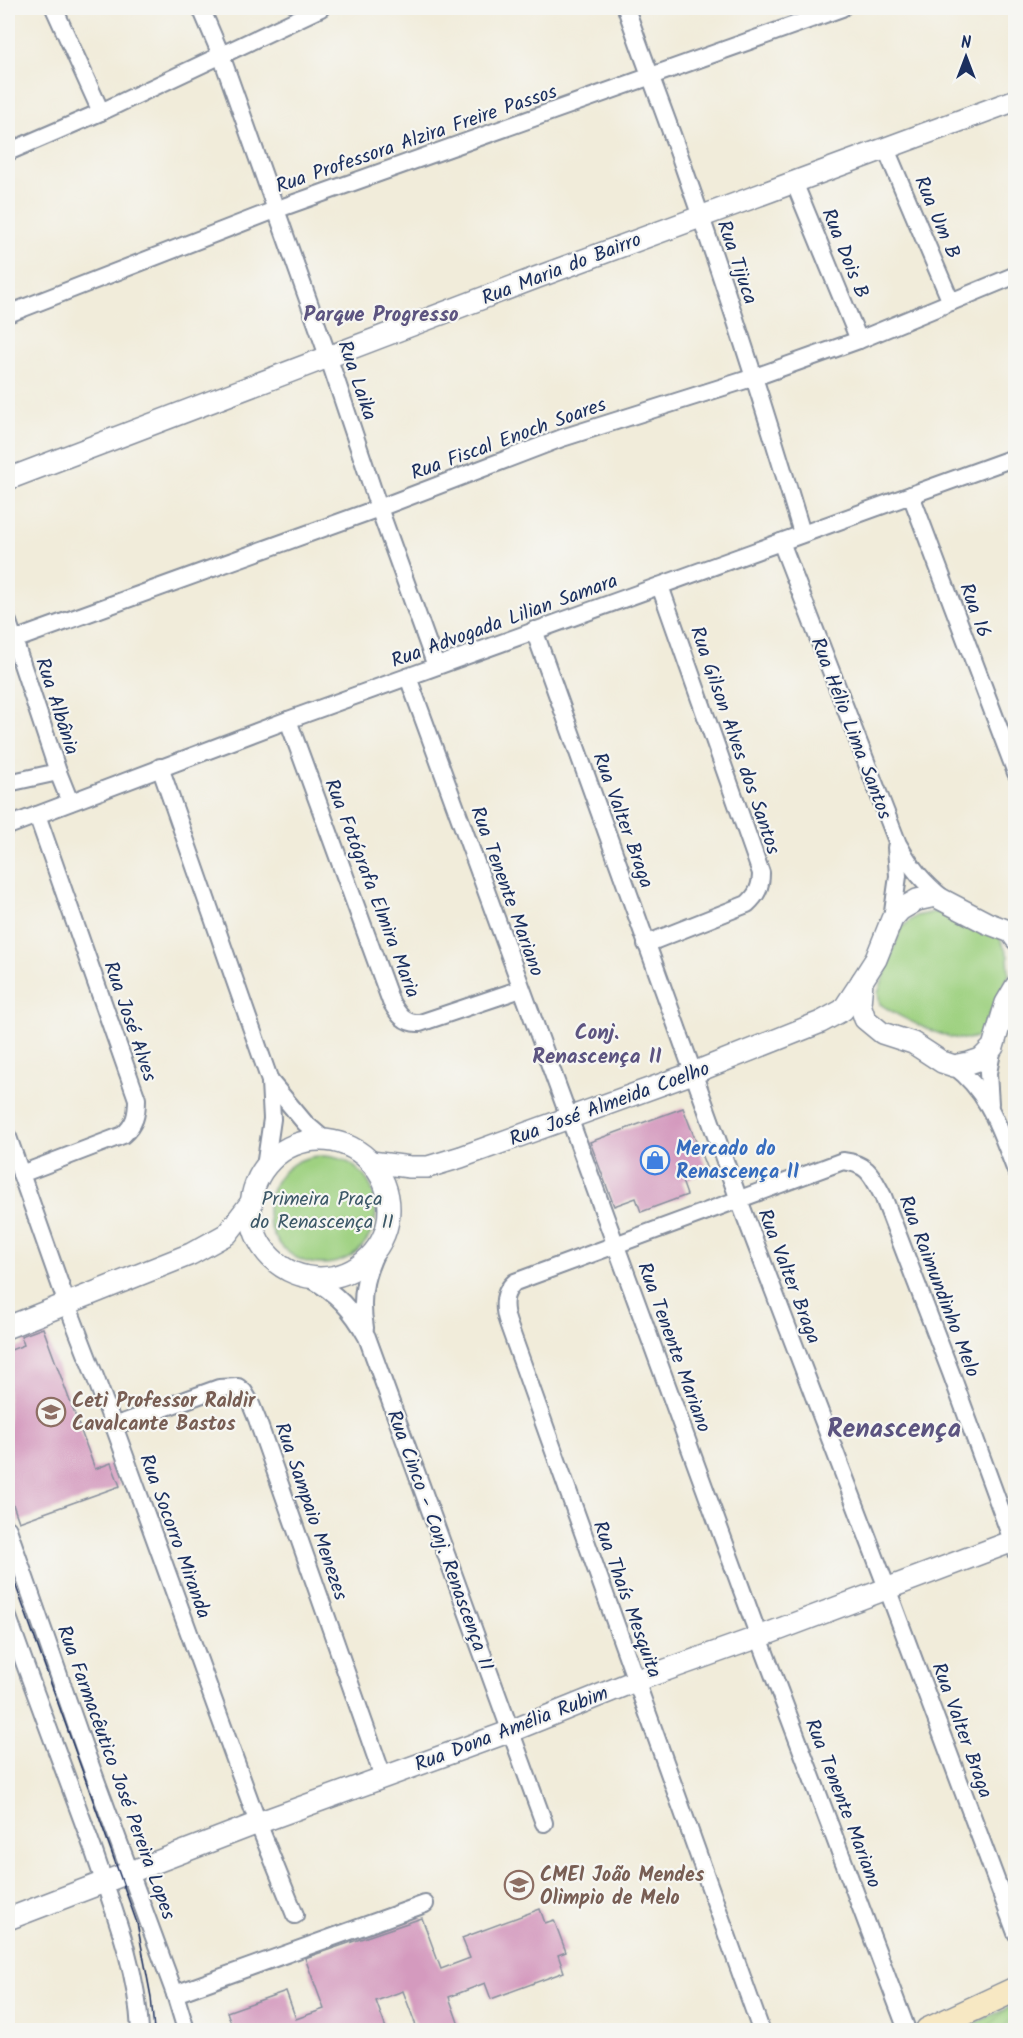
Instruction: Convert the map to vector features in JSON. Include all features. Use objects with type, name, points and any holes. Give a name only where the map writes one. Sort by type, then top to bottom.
[{"type":"main road","points":[[928,2031],[1016,1989]]},
{"type":"street","points":[[54,8],[101,112]]},
{"type":"street","name":"Rua Laika","points":[[201,8],[328,356],[379,508],[436,666]]},
{"type":"street","points":[[8,152],[101,112],[321,8]]},
{"type":"street","name":"Rua Tijuca","points":[[626,8],[756,377],[802,533]]},
{"type":"street","name":"Rua Professora Alzira Freire Passos","points":[[8,315],[275,210],[842,8]]},
{"type":"street","name":"Rua Maria do Bairro","points":[[8,479],[700,216],[1016,100]]},
{"type":"street","name":"Rua Um B","points":[[886,149],[951,302]]},
{"type":"street","name":"Rua Dois B","points":[[794,182],[859,340]]},
{"type":"street","name":"Rua Fiscal Enoch Soares","points":[[14,640],[379,508],[562,438],[756,377],[859,340],[1016,275]]},
{"type":"street","name":"Rua Advogada Lilian Samara","points":[[8,826],[160,767],[534,630],[1016,458]]},
{"type":"street","name":"Rua 16","points":[[911,495],[1009,760],[1016,773]]},
{"type":"street","name":"Rua Hélio Lima Santos","points":[[781,542],[898,844],[913,870],[946,901]]},
{"type":"street","name":"Rua Gilson Alves dos Santos","points":[[646,944],[747,904],[754,897],[761,882],[761,873],[660,586]]},
{"type":"street","name":"Rua Albânia","points":[[8,622],[70,802]]},
{"type":"street","name":"Rua Valter Braga","points":[[534,630],[739,1200],[888,1588],[1016,1934]]},
{"type":"street","name":"Rua Tenente Mariano","points":[[408,677],[759,1637],[908,2031]]},
{"type":"street","name":"Rua Fotógrafa Elmira Maria","points":[[288,720],[391,1002],[401,1018],[416,1024],[521,988]]},
{"type":"street","points":[[160,767],[270,1081],[272,1119],[265,1167]]},
{"type":"street","points":[[8,783],[58,772]]},
{"type":"street","name":"Rua José Alves","points":[[21,1174],[123,1135],[134,1122],[137,1111],[137,1099],[37,815]]},
{"type":"street","points":[[888,820],[898,857],[898,876],[892,920]]},
{"type":"street","points":[[892,920],[900,910],[916,900],[935,896],[1014,934]]},
{"type":"street","name":"Rua José Almeida Coelho","points":[[371,1162],[428,1167],[461,1157],[693,1073],[821,1022],[843,1010],[876,958],[892,920]]},
{"type":"street","points":[[862,981],[860,1004],[865,1018],[882,1033],[913,1043],[942,1062],[954,1066],[974,1083],[991,1108],[1016,1171]]},
{"type":"street","points":[[991,1108],[988,1073],[993,1047],[1006,1002],[1016,986]]},
{"type":"street","points":[[954,1066],[981,1059],[993,1047]]},
{"type":"street","points":[[270,1081],[305,1123],[326,1141]]},
{"type":"street","name":"Rua Socorro Miranda","points":[[8,1137],[66,1304],[114,1426],[258,1823],[295,1915]]},
{"type":"street","points":[[367,1337],[363,1315],[365,1281],[369,1264],[382,1240],[388,1223],[389,1204],[385,1186],[371,1162],[345,1145],[326,1141],[310,1141],[281,1152],[265,1167],[256,1182],[250,1204],[253,1231],[262,1248],[274,1262],[291,1272],[309,1278],[331,1277],[352,1271],[369,1258],[382,1240]]},
{"type":"street","name":"Rua Raimundinho Melo","points":[[615,1246],[843,1161],[856,1162],[870,1173],[883,1196],[1014,1544]]},
{"type":"street","points":[[8,1327],[192,1254],[227,1234],[250,1204]]},
{"type":"street","name":"Rua Thaís Mesquita","points":[[615,1246],[515,1282],[507,1292],[504,1306],[508,1323],[761,2031]]},
{"type":"street","name":"Rua Cinco - Conj. Renascença II","points":[[309,1278],[345,1304],[367,1337],[544,1823]]},
{"type":"street","name":"Rua Sampaio Menezes","points":[[114,1426],[219,1388],[238,1387],[244,1392],[257,1419],[383,1777]]},
{"type":"street","name":"Rua Farmacêutico José Pereira Lopes","points":[[8,1528],[86,1753],[175,1994],[186,2031]]},
{"type":"street","name":"Rua Dona Amélia Rubim","points":[[8,1919],[258,1823],[511,1731],[635,1681],[1014,1544]]},
{"type":"street","points":[[8,1622],[104,1882],[131,1969],[140,2031]]},
{"type":"street","points":[[175,1994],[425,1904]]},
{"type":"green space","points":[[940,911],[951,913],[1000,938],[1008,956],[1009,975],[979,1036],[965,1039],[946,1036],[909,1021],[880,1004],[878,993],[901,928],[916,916]]},
{"type":"green space","name":"Primeira Praça do Renascença II","points":[[322,1156],[343,1160],[360,1172],[372,1189],[376,1210],[372,1231],[360,1248],[343,1260],[322,1264],[301,1260],[284,1248],[272,1231],[268,1210],[272,1189],[284,1172],[301,1160]]},
{"type":"green space","points":[[1015,2005],[1015,2030],[959,2030]]},
{"type":"building","name":"Mercado do Renascença II","points":[[683,1108],[708,1172],[682,1181],[687,1195],[641,1212],[636,1198],[614,1206],[590,1142]]},
{"type":"building","name":"Ceti Professor Raldir Cavalcante Bastos","points":[[43,1328],[95,1469],[111,1463],[120,1486],[19,1522],[8,1490],[8,1351],[24,1345],[21,1336]]},
{"type":"building","points":[[540,1909],[545,1923],[554,1920],[566,1952],[558,1955],[564,1972],[491,1999],[485,1983],[449,1997],[461,2031],[418,2031],[403,1991],[376,2001],[387,2031],[234,2031],[227,2012],[286,1991],[296,2019],[324,2009],[305,1958],[422,1918],[441,1969],[470,1958],[462,1938]]},
{"type":"tram line","points":[[8,1564],[137,1923],[151,1997],[154,2030]]},
{"type":"place","name":"Mercado do Renascença II","points":[[655,1160]]},
{"type":"place","name":"Ceti Professor Raldir Cavalcante Bastos","points":[[51,1412]]},
{"type":"place","name":"CMEI João Mendes Olimpio de Melo","points":[[519,1885]]},
{"type":"district","name":"Parque Progresso","points":[[381,314]]},
{"type":"district","name":"Conj. Renascença II","points":[[597,1044]]},
{"type":"district","name":"Renascença","points":[[894,1428]]}]
